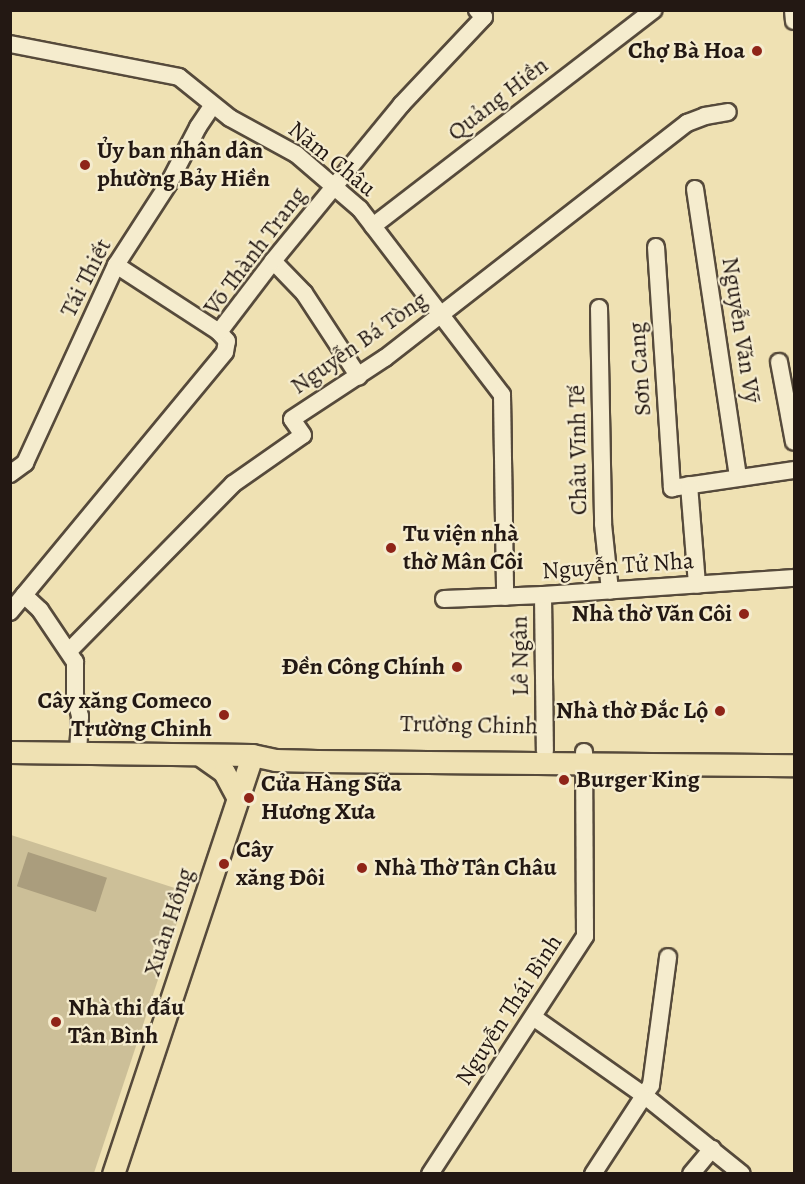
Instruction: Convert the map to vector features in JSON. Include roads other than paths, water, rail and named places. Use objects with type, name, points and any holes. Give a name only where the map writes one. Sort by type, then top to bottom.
[{"type":"main road","name":"Trường Chinh","points":[[10,752],[252,755],[275,760],[545,751],[584,757],[795,765]]},
{"type":"main road","name":"Trường Chinh","points":[[402,756],[584,757],[795,754]]},
{"type":"main road","points":[[200,755],[224,772],[237,796]]},
{"type":"main road","name":"Xuân Hồng","points":[[113,1173],[252,755]]},
{"type":"street","name":"Võ Thành Trang","points":[[10,612],[225,352],[227,341],[219,332],[273,261],[400,105],[484,17],[477,10]]},
{"type":"street","name":"Quảng Hiền","points":[[373,226],[653,10]]},
{"type":"street","points":[[793,10],[795,21]]},
{"type":"street","name":"Năm Châu","points":[[10,44],[170,74],[186,81],[212,106],[230,118],[296,154],[360,209],[504,400],[505,597]]},
{"type":"street","name":"Tái Thiết","points":[[10,474],[25,463],[116,265],[169,183],[198,127],[212,106]]},
{"type":"street","name":"Nguyễn Bá Tòng","points":[[69,651],[233,484],[303,435],[292,419],[359,377],[687,123],[705,116],[728,112]]},
{"type":"street","name":"Nguyễn Văn Vỹ","points":[[695,189],[738,478]]},
{"type":"street","name":"Sơn Cang","points":[[656,247],[672,488],[689,485]]},
{"type":"street","points":[[273,261],[304,293],[359,377]]},
{"type":"street","points":[[116,265],[219,332]]},
{"type":"street","name":"Châu Vĩnh Tế","points":[[599,308],[603,524],[610,591]]},
{"type":"street","points":[[779,362],[795,442]]},
{"type":"street","points":[[697,585],[689,485],[795,470]]},
{"type":"street","name":"Nguyễn Tử Nha","points":[[444,599],[543,596],[795,578]]},
{"type":"street","points":[[24,595],[40,610],[69,651],[76,668],[75,696],[80,716],[78,753]]},
{"type":"street","name":"Lê Ngân","points":[[543,596],[545,751]]},
{"type":"street","name":"Nguyễn Thái Bình","points":[[430,1173],[577,951],[586,931],[584,757]]},
{"type":"street","points":[[594,1173],[645,1096],[653,1074],[668,957]]},
{"type":"street","points":[[532,1017],[645,1096],[742,1173]]},
{"type":"street","points":[[691,1173],[712,1149]]},
{"type":"place","name":"Chợ Bà Hoa","points":[[757,51]]},
{"type":"place","name":"Ủy ban nhân dân phường Bảy Hiền","points":[[85,165]]},
{"type":"place","name":"Tu viện nhà thờ Mân Côi","points":[[391,548]]},
{"type":"place","name":"Nhà thờ Văn Côi","points":[[744,614]]},
{"type":"place","name":"Đền Công Chính","points":[[457,667]]},
{"type":"place","name":"Nhà thờ Đắc Lộ","points":[[720,711]]},
{"type":"place","name":"Cây xăng Comeco Trường Chinh","points":[[224,715]]},
{"type":"place","name":"Burger King","points":[[564,780]]},
{"type":"place","name":"Cửa Hàng Sữa Hương Xưa","points":[[249,798]]},
{"type":"place","name":"Cây xăng Đôi","points":[[224,864]]},
{"type":"place","name":"Nhà Thờ Tân Châu","points":[[362,868]]},
{"type":"place","name":"Nhà thi đấu Tân Bình","points":[[56,1022]]}]
